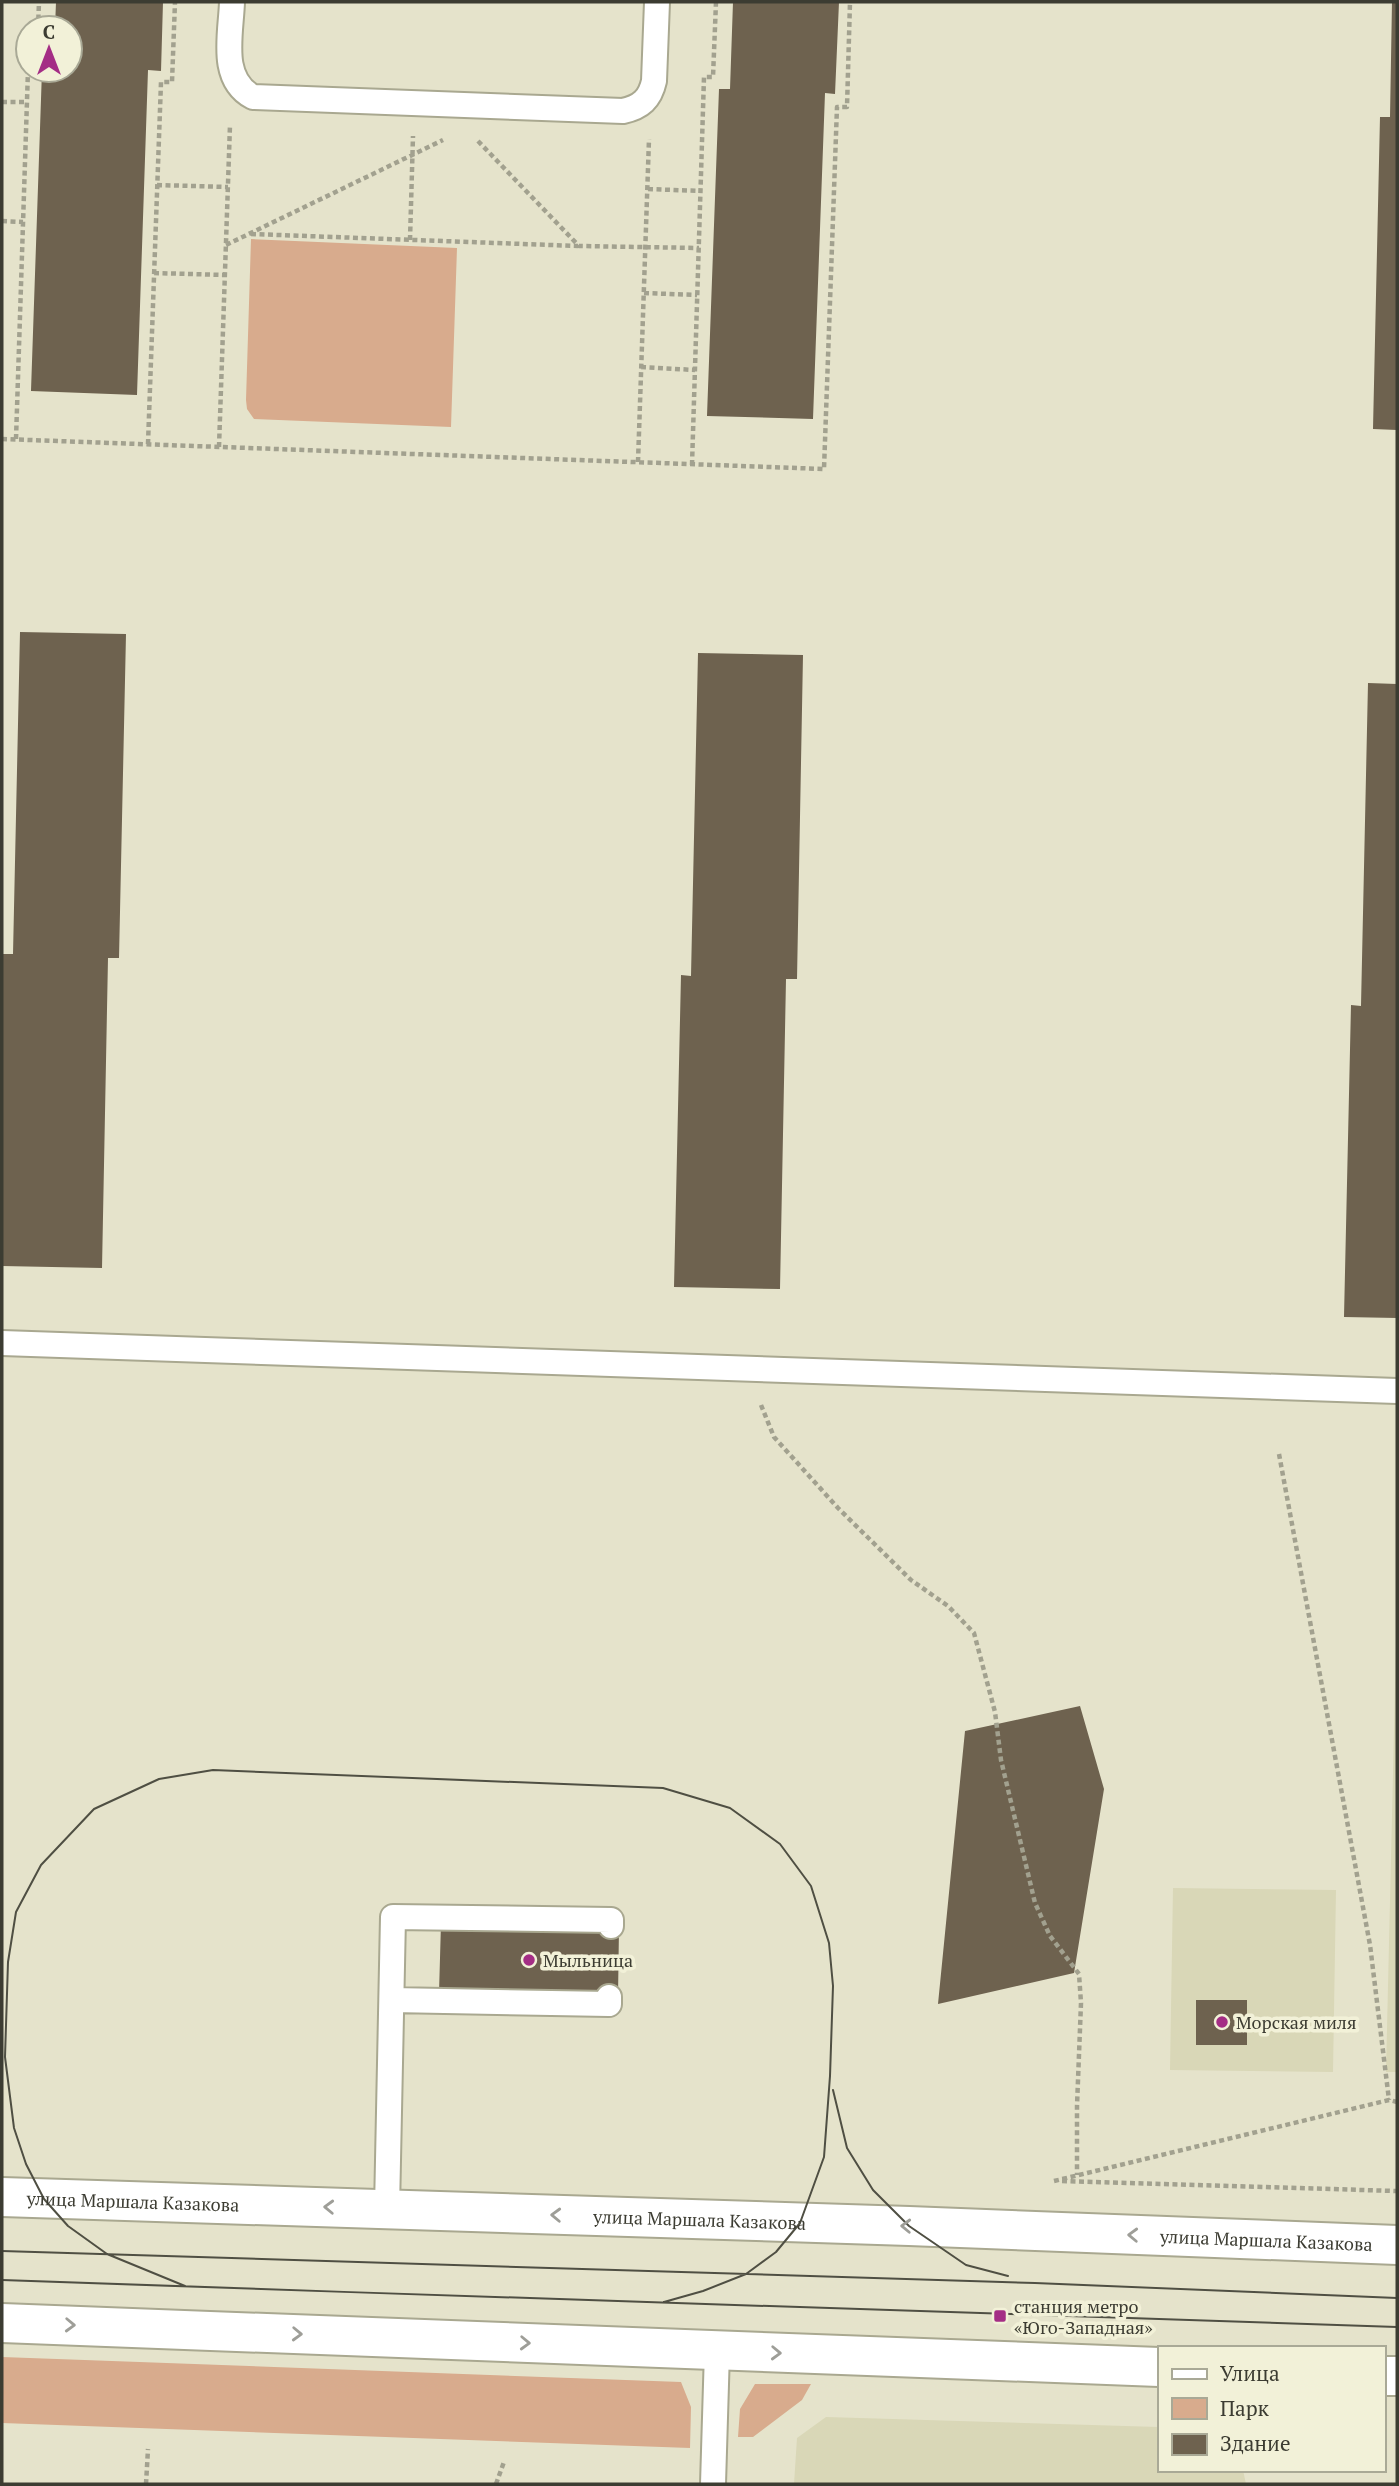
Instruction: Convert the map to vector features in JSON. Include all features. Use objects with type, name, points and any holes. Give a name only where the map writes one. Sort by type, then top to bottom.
[{"type":"main road","name":"улица Маршала Казакова","points":[[2,2197],[1397,2245]]},
{"type":"main road","points":[[2,2323],[1158,2367]]},
{"type":"lane","points":[[232,2],[232,75],[244,92],[261,98],[623,111],[644,102],[651,93],[654,81],[657,2]]},
{"type":"lane","points":[[2,1343],[1397,1391]]},
{"type":"lane","points":[[387,2209],[393,1917],[570,1923],[611,1920],[611,1926]]},
{"type":"lane","points":[[392,2000],[527,1998],[609,2004],[609,1997]]},
{"type":"lane","points":[[712,2484],[717,2351]]},
{"type":"path","points":[[148,444],[161,82],[172,82],[175,2]]},
{"type":"path","points":[[692,465],[704,76],[713,77],[716,2]]},
{"type":"path","points":[[2,439],[824,469],[837,107],[847,107],[850,2]]},
{"type":"path","points":[[219,447],[232,75]]},
{"type":"path","points":[[16,439],[28,84]]},
{"type":"path","points":[[638,462],[651,93]]},
{"type":"path","points":[[2,102],[27,102]]},
{"type":"path","points":[[411,240],[414,104]]},
{"type":"path","points":[[476,138],[579,246]]},
{"type":"path","points":[[226,245],[445,139]]},
{"type":"path","points":[[157,185],[228,187]]},
{"type":"path","points":[[648,189],[701,191]]},
{"type":"path","points":[[2,221],[23,222]]},
{"type":"path","points":[[249,234],[699,248]]},
{"type":"path","points":[[154,274],[225,275]]},
{"type":"path","points":[[644,293],[697,295]]},
{"type":"path","points":[[641,367],[695,370]]},
{"type":"path","points":[[745,1369],[774,1437],[838,1508],[911,1580],[948,1606],[974,1633],[995,1712],[1001,1760],[1035,1903],[1050,1936],[1079,1974],[1081,2003],[1077,2175]]},
{"type":"path","points":[[1279,1454],[1370,1945],[1389,2100]]},
{"type":"path","points":[[1397,2102],[1389,2100],[1054,2181],[1397,2191]]},
{"type":"path","points":[[146,2484],[148,2449]]},
{"type":"path","points":[[496,2484],[504,2462]]},
{"type":"shaded area","points":[[1397,1602],[1397,2072],[1386,2072]]},
{"type":"shaded area","points":[[1173,1888],[1336,1890],[1333,2072],[1170,2070]]},
{"type":"shaded area","points":[[826,2417],[1158,2427],[1158,2472],[1243,2472],[1246,2484],[794,2484],[797,2438]]},
{"type":"green space","points":[[251,239],[457,248],[451,427],[254,419],[247,409],[246,400]]},
{"type":"green space","points":[[2,2357],[681,2382],[691,2407],[690,2448],[2,2423]]},
{"type":"green space","points":[[755,2384],[811,2384],[802,2400],[753,2437],[738,2437],[740,2409]]},
{"type":"building","points":[[56,2],[163,2],[161,71],[148,70],[137,395],[31,391],[42,84],[84,84],[84,14],[56,14]]},
{"type":"building","points":[[733,2],[839,2],[835,94],[825,93],[813,419],[707,416],[719,89],[730,89]]},
{"type":"building","points":[[1392,2],[1397,2],[1397,430],[1373,429],[1380,117],[1390,117]]},
{"type":"building","points":[[20,632],[126,634],[119,958],[108,958],[102,1268],[2,1266],[3,954],[13,954]]},
{"type":"building","points":[[698,653],[803,655],[797,979],[786,979],[780,1289],[674,1287],[681,975],[691,976]]},
{"type":"building","points":[[1368,683],[1397,684],[1397,1318],[1344,1317],[1351,1005],[1361,1006]]},
{"type":"building","points":[[1080,1706],[1104,1789],[1074,1973],[938,2004],[965,1731]]},
{"type":"building","name":"Мыльница","points":[[441,1923],[619,1927],[618,1997],[439,1993]]},
{"type":"building","name":"Морская миля","points":[[1196,2000],[1247,2000],[1247,2045],[1196,2045]]},
{"type":"tram line","points":[[185,2286],[107,2254],[68,2226],[44,2199],[26,2164],[14,2128],[5,2057],[8,1962],[16,1912],[41,1865],[94,1809],[159,1779],[213,1770],[663,1788],[730,1808],[780,1844],[811,1886],[829,1943],[833,1986],[824,2157],[800,2223],[776,2252],[746,2274],[703,2291],[664,2302]]},
{"type":"tram line","points":[[833,2090],[847,2148],[873,2190],[909,2226],[966,2265],[1008,2276]]},
{"type":"tram line","points":[[2,2251],[1035,2283],[1397,2298]]},
{"type":"tram line","points":[[2,2280],[1397,2327]]},
{"type":"place","name":"Мыльница","points":[[529,1960]]},
{"type":"place","name":"Морская миля","points":[[1222,2022]]},
{"type":"place","name":"станция метро «Юго-Западная»","points":[[1000,2316]]}]
